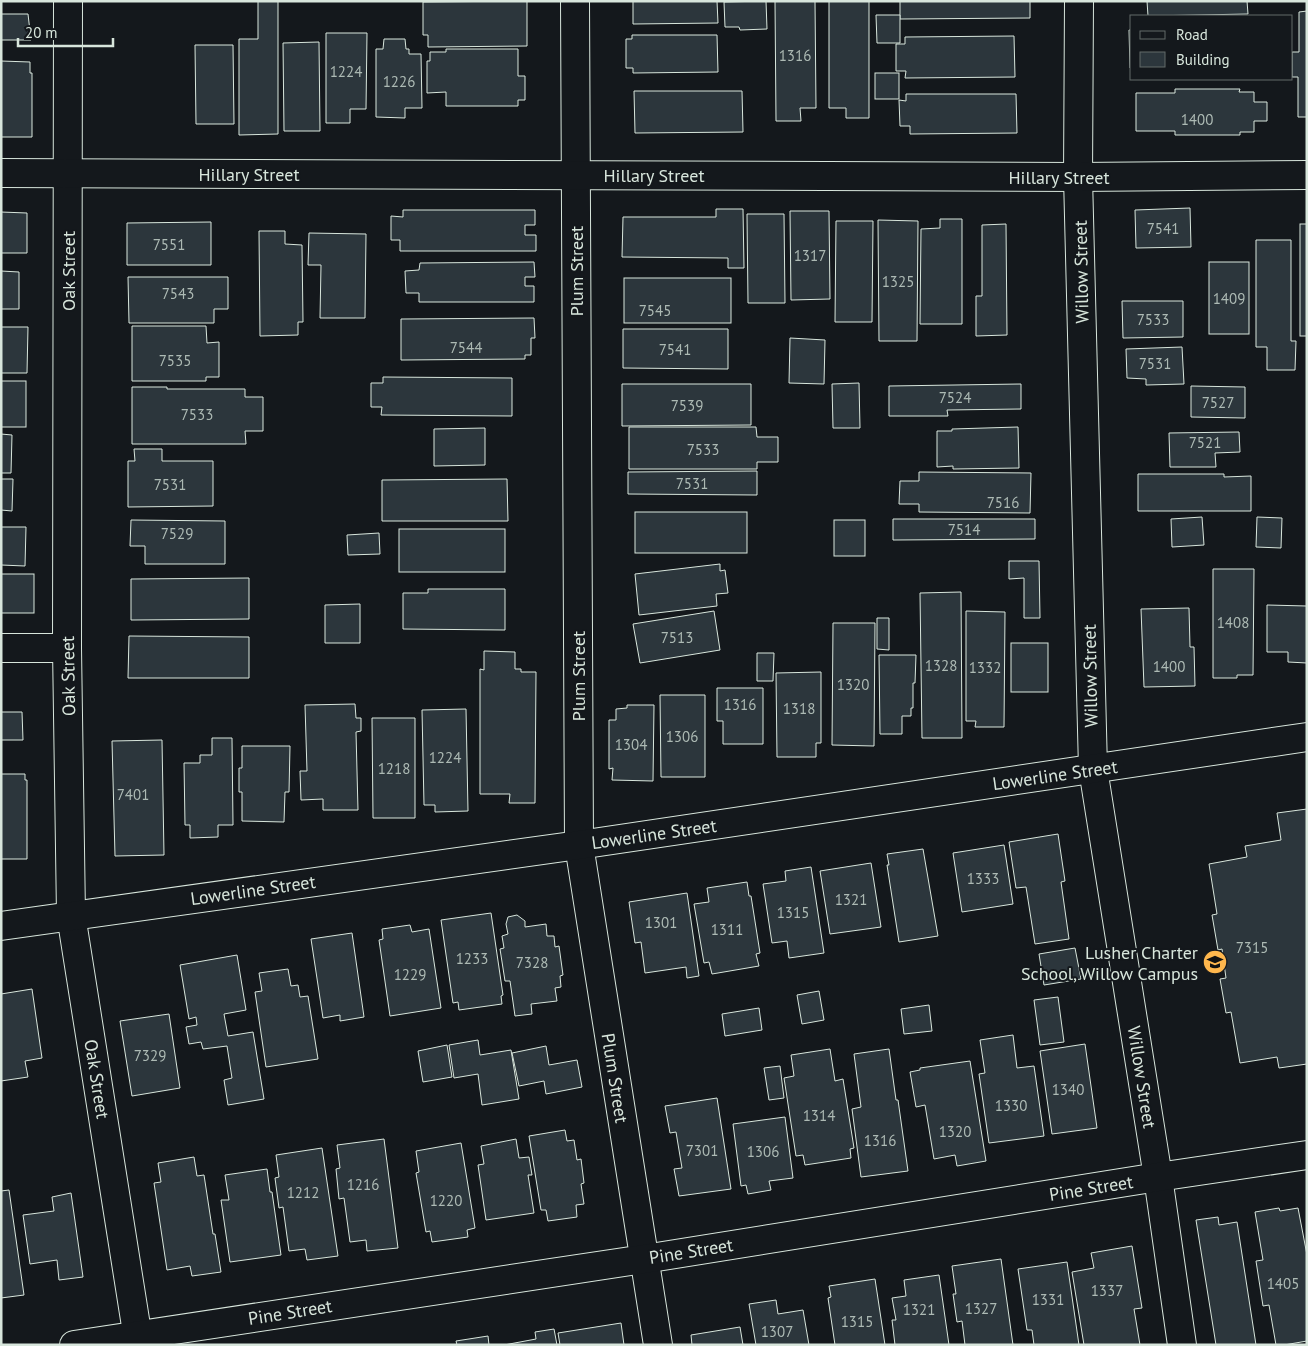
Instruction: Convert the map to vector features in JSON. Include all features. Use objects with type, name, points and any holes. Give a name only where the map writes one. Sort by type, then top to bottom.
[{"type":"street","name":"Oak Street","points":[[68,1],[67,648],[71,915],[138,1340]]},
{"type":"street","name":"Plum Street","points":[[575,1],[578,845],[658,1345]]},
{"type":"street","name":"Willow Street","points":[[1079,1],[1078,177],[1093,769],[1158,1177],[1182,1345]]},
{"type":"street","name":"Hillary Street","points":[[1,174],[576,174],[1078,177],[1307,175]]},
{"type":"street","points":[[1,648],[67,648]]},
{"type":"street","name":"Lowerline Street","points":[[1,926],[578,845],[1307,738]]},
{"type":"street","name":"Pine Street","points":[[74,1345],[138,1340],[1158,1177],[1307,1155]]},
{"type":"building","points":[[258,1],[278,1],[278,134],[239,135],[239,39],[258,39]]},
{"type":"building","points":[[527,1],[527,46],[428,47],[428,35],[423,35],[423,2]]},
{"type":"building","points":[[633,1],[717,1],[718,23],[633,24]]},
{"type":"building","points":[[766,1],[767,29],[740,30],[739,27],[725,27],[724,2]]},
{"type":"building","points":[[775,1],[815,1],[816,108],[800,108],[801,121],[776,121]]},
{"type":"building","points":[[829,1],[869,1],[869,118],[846,118],[846,108],[829,108]]},
{"type":"building","points":[[900,1],[1030,1],[1030,18],[900,19]]},
{"type":"building","points":[[1147,1],[1247,1],[1248,14],[1198,15],[1148,15]]},
{"type":"building","points":[[1307,11],[1307,117],[1298,117],[1298,77],[1293,77],[1293,52],[1299,52],[1299,12]]},
{"type":"building","points":[[1,14],[28,14],[31,40],[1,40]]},
{"type":"building","points":[[876,15],[900,15],[900,43],[877,43]]},
{"type":"building","points":[[1129,30],[1130,30],[1130,68]]},
{"type":"building","points":[[326,33],[367,33],[366,109],[350,109],[350,123],[326,123]]},
{"type":"building","points":[[632,35],[717,35],[718,72],[633,73],[633,68],[626,68],[626,39],[632,39]]},
{"type":"building","points":[[1014,36],[1015,77],[905,78],[906,71],[896,71],[896,44],[905,44],[905,37]]},
{"type":"building","points":[[384,39],[405,39],[406,49],[409,49],[409,54],[421,54],[422,108],[405,108],[405,118],[376,117],[376,49],[383,49]]},
{"type":"building","points":[[319,42],[320,131],[284,131],[283,43]]},
{"type":"building","points":[[195,45],[233,45],[234,124],[196,124]]},
{"type":"building","points":[[446,49],[518,49],[518,76],[525,76],[525,100],[518,100],[518,106],[446,106],[446,92],[427,93],[427,61],[430,61],[430,52],[446,52]]},
{"type":"building","points":[[1,61],[30,62],[30,73],[32,73],[32,137],[1,137]]},
{"type":"building","points":[[875,73],[899,73],[899,99],[875,99]]},
{"type":"building","points":[[1175,89],[1240,89],[1239,92],[1254,92],[1254,102],[1267,102],[1267,121],[1254,121],[1254,132],[1240,132],[1240,135],[1175,135],[1175,131],[1136,131],[1136,93],[1175,93]]},
{"type":"building","points":[[634,91],[742,91],[743,132],[635,133]]},
{"type":"building","points":[[906,94],[1016,94],[1017,133],[910,134],[910,126],[900,126],[899,100],[906,101]]},
{"type":"building","points":[[1190,208],[1191,247],[1136,248],[1135,210]]},
{"type":"building","points":[[716,209],[743,209],[744,268],[728,268],[728,258],[622,257],[623,217],[716,217]]},
{"type":"building","points":[[403,210],[535,210],[535,225],[525,225],[525,235],[536,235],[536,251],[400,251],[400,240],[391,240],[391,216],[403,217]]},
{"type":"building","points":[[790,211],[829,211],[830,299],[791,300]]},
{"type":"building","points":[[1,212],[27,213],[27,253],[1,253]]},
{"type":"building","points":[[747,214],[784,214],[785,303],[748,303]]},
{"type":"building","points":[[940,219],[962,219],[962,324],[920,324],[921,229],[940,228]]},
{"type":"building","points":[[878,220],[918,221],[917,341],[879,341]]},
{"type":"building","points":[[836,221],[873,221],[872,322],[835,322]]},
{"type":"building","points":[[211,222],[211,265],[127,265],[127,223]]},
{"type":"building","points":[[1006,224],[1007,335],[976,336],[976,296],[982,296],[982,225]]},
{"type":"building","points":[[1300,224],[1307,224],[1307,336],[1300,336]]},
{"type":"building","points":[[259,231],[285,231],[285,244],[302,245],[303,322],[298,322],[298,335],[260,336]]},
{"type":"building","points":[[309,233],[366,234],[365,318],[320,318],[321,265],[308,265]]},
{"type":"building","points":[[1256,240],[1291,240],[1291,341],[1296,341],[1295,370],[1267,370],[1267,347],[1256,347]]},
{"type":"building","points":[[534,262],[535,277],[525,277],[525,286],[534,286],[534,302],[419,302],[419,293],[406,293],[405,271],[419,270],[420,263]]},
{"type":"building","points":[[1209,262],[1249,262],[1249,334],[1209,334]]},
{"type":"building","points":[[1,271],[19,272],[19,309],[1,309]]},
{"type":"building","points":[[128,277],[228,277],[228,309],[214,309],[214,323],[129,323]]},
{"type":"building","points":[[624,278],[731,278],[731,323],[624,323]]},
{"type":"building","points":[[1122,301],[1183,301],[1183,337],[1123,338]]},
{"type":"building","points":[[534,318],[535,338],[531,338],[531,355],[525,355],[525,359],[401,360],[401,319]]},
{"type":"building","points":[[132,326],[206,326],[207,343],[219,342],[219,377],[206,377],[206,381],[132,381]]},
{"type":"building","points":[[1,327],[28,327],[27,373],[1,373]]},
{"type":"building","points":[[623,329],[728,329],[728,369],[623,368]]},
{"type":"building","points":[[790,338],[825,340],[824,384],[789,383]]},
{"type":"building","points":[[1182,347],[1184,384],[1146,385],[1146,379],[1127,378],[1126,349]]},
{"type":"building","points":[[383,377],[512,378],[512,416],[381,415],[382,407],[371,407],[371,383],[383,383]]},
{"type":"building","points":[[1,381],[26,381],[26,427],[1,427]]},
{"type":"building","points":[[859,383],[860,428],[833,428],[832,384]]},
{"type":"building","points":[[622,384],[751,384],[751,425],[622,426]]},
{"type":"building","points":[[1021,384],[1021,409],[947,410],[948,416],[889,416],[889,386]]},
{"type":"building","points":[[1191,386],[1245,387],[1245,418],[1191,417]]},
{"type":"building","points":[[132,387],[245,389],[245,397],[263,397],[263,431],[245,431],[246,444],[132,444]]},
{"type":"building","points":[[629,427],[756,427],[757,437],[778,437],[778,462],[757,462],[757,469],[629,469]]},
{"type":"building","points":[[1018,427],[1019,468],[953,469],[953,466],[937,467],[937,431]]},
{"type":"building","points":[[485,428],[485,465],[434,466],[434,429]]},
{"type":"building","points":[[1239,432],[1240,452],[1215,453],[1216,467],[1170,467],[1169,433]]},
{"type":"building","points":[[1,434],[12,435],[11,473],[1,473]]},
{"type":"building","points":[[134,449],[162,449],[162,461],[213,461],[213,506],[128,507],[128,461],[135,461]]},
{"type":"building","points":[[757,471],[757,495],[628,494],[628,472]]},
{"type":"building","points":[[919,472],[1031,473],[1030,513],[919,512],[919,504],[899,504],[900,481],[919,481]]},
{"type":"building","points":[[1138,474],[1224,474],[1224,477],[1251,476],[1251,511],[1138,511]]},
{"type":"building","points":[[1,479],[13,479],[12,511],[1,510]]},
{"type":"building","points":[[507,479],[508,521],[382,521],[382,480]]},
{"type":"building","points":[[635,512],[747,512],[747,553],[635,553]]},
{"type":"building","points":[[1202,517],[1204,545],[1172,547],[1171,519]]},
{"type":"building","points":[[1257,517],[1282,518],[1281,548],[1256,547]]},
{"type":"building","points":[[893,519],[1035,519],[1035,539],[893,540]]},
{"type":"building","points":[[131,520],[225,521],[225,564],[145,564],[145,546],[130,546]]},
{"type":"building","points":[[834,520],[865,520],[865,556],[834,556]]},
{"type":"building","points":[[1,527],[26,527],[25,566],[1,565]]},
{"type":"building","points":[[399,529],[505,529],[505,572],[399,572]]},
{"type":"building","points":[[379,533],[380,554],[348,555],[347,535]]},
{"type":"building","points":[[1009,561],[1039,561],[1040,618],[1024,618],[1024,578],[1009,579]]},
{"type":"building","points":[[720,564],[720,571],[725,570],[728,593],[716,594],[717,606],[639,615],[635,574]]},
{"type":"building","points":[[1213,569],[1254,569],[1253,675],[1237,675],[1237,678],[1213,678]]},
{"type":"building","points":[[1,574],[34,574],[34,613],[1,613]]},
{"type":"building","points":[[249,578],[249,619],[131,620],[131,579]]},
{"type":"building","points":[[428,589],[505,589],[505,630],[403,629],[403,593],[428,593]]},
{"type":"building","points":[[961,592],[962,738],[922,738],[920,593]]},
{"type":"building","points":[[360,604],[360,643],[325,643],[325,605]]},
{"type":"building","points":[[1267,605],[1307,606],[1307,663],[1288,662],[1288,652],[1267,652]]},
{"type":"building","points":[[1189,608],[1190,647],[1194,647],[1195,686],[1144,687],[1141,609]]},
{"type":"building","points":[[714,611],[720,650],[640,663],[633,624]]},
{"type":"building","points":[[966,611],[1005,612],[1004,727],[975,727],[976,721],[966,721]]},
{"type":"building","points":[[877,618],[889,618],[889,650],[877,649]]},
{"type":"building","points":[[833,623],[875,623],[874,746],[832,745]]},
{"type":"building","points":[[129,636],[249,637],[249,678],[128,678]]},
{"type":"building","points":[[1011,643],[1048,643],[1048,692],[1011,692]]},
{"type":"building","points":[[484,651],[515,652],[515,669],[521,669],[521,672],[536,672],[535,803],[509,803],[510,794],[480,794],[480,669],[484,670]]},
{"type":"building","points":[[757,653],[774,653],[773,681],[757,681]]},
{"type":"building","points":[[879,655],[916,655],[913,708],[911,708],[911,716],[902,716],[902,734],[880,734]]},
{"type":"building","points":[[821,672],[821,743],[816,743],[816,757],[777,757],[776,673]]},
{"type":"building","points":[[717,688],[763,688],[763,744],[723,744],[723,721],[717,721]]},
{"type":"building","points":[[660,695],[705,695],[705,777],[661,777]]},
{"type":"building","points":[[355,704],[356,718],[361,718],[361,731],[356,732],[358,810],[323,810],[323,799],[301,800],[300,771],[307,771],[305,705]]},
{"type":"building","points":[[627,705],[654,705],[653,781],[612,780],[613,768],[609,769],[609,720],[616,720],[616,709],[627,708]]},
{"type":"building","points":[[466,709],[468,811],[435,812],[435,805],[424,805],[422,710]]},
{"type":"building","points":[[1,712],[22,712],[23,740],[1,740]]},
{"type":"building","points":[[372,718],[415,718],[415,818],[373,818]]},
{"type":"building","points":[[212,738],[232,738],[233,825],[218,825],[218,837],[190,838],[190,825],[185,825],[184,763],[200,763],[200,755],[212,755]]},
{"type":"building","points":[[162,740],[164,855],[115,856],[112,741]]},
{"type":"building","points":[[242,746],[290,746],[289,792],[285,792],[284,822],[242,821],[242,792],[239,792],[239,768],[242,768]]},
{"type":"building","points":[[1,774],[25,774],[25,780],[27,780],[27,859],[1,859]]},
{"type":"building","points":[[1307,809],[1307,1064],[1279,1068],[1277,1057],[1240,1063],[1231,1012],[1226,1013],[1220,979],[1226,978],[1222,949],[1218,950],[1212,915],[1217,914],[1209,864],[1247,857],[1245,846],[1281,840],[1277,813]]},
{"type":"building","points":[[1058,834],[1065,881],[1061,882],[1069,939],[1035,944],[1026,887],[1016,888],[1009,842]]},
{"type":"building","points":[[1004,845],[1013,904],[962,912],[953,853]]},
{"type":"building","points":[[923,849],[938,936],[899,942],[887,854]]},
{"type":"building","points":[[871,863],[881,927],[830,934],[820,871]]},
{"type":"building","points":[[811,867],[824,953],[789,958],[787,941],[772,943],[763,884],[786,881],[785,871]]},
{"type":"building","points":[[747,882],[760,953],[756,954],[759,966],[712,974],[709,962],[704,963],[694,904],[709,902],[707,888]]},
{"type":"building","points":[[687,893],[699,976],[687,978],[686,967],[645,973],[641,942],[635,943],[629,902]]},
{"type":"building","points":[[491,913],[503,995],[501,996],[502,1004],[459,1010],[458,1002],[453,1003],[441,920]]},
{"type":"building","points":[[517,915],[525,921],[525,927],[546,924],[547,936],[554,936],[555,947],[559,946],[563,975],[560,976],[561,987],[555,988],[557,1001],[531,1004],[532,1014],[515,1016],[510,981],[505,981],[500,949],[504,948],[502,936],[508,934],[506,924],[508,917]]},
{"type":"building","points":[[410,925],[412,932],[429,929],[441,1008],[390,1016],[379,940],[383,939],[382,929]]},
{"type":"building","points":[[352,933],[364,1017],[340,1021],[340,1015],[323,1018],[311,939]]},
{"type":"building","points":[[1075,948],[1081,979],[1044,985],[1039,954]]},
{"type":"building","points":[[237,955],[246,1010],[224,1014],[228,1036],[253,1032],[264,1099],[228,1105],[224,1080],[232,1078],[227,1046],[203,1049],[201,1042],[189,1044],[186,1027],[197,1025],[196,1017],[189,1019],[180,965]]},
{"type":"building","points":[[288,969],[291,986],[298,985],[300,997],[308,996],[318,1059],[266,1067],[255,992],[262,991],[259,973]]},
{"type":"building","points":[[32,989],[42,1058],[25,1061],[28,1077],[1,1081],[1,994]]},
{"type":"building","points":[[819,991],[824,1020],[802,1024],[797,995]]},
{"type":"building","points":[[1058,997],[1064,1042],[1040,1045],[1034,1000]]},
{"type":"building","points":[[929,1005],[932,1031],[904,1034],[901,1009]]},
{"type":"building","points":[[759,1008],[762,1030],[725,1036],[722,1014]]},
{"type":"building","points":[[169,1014],[180,1088],[132,1096],[120,1021]]},
{"type":"building","points":[[1013,1035],[1017,1068],[1034,1066],[1044,1136],[989,1143],[979,1074],[985,1073],[980,1040]]},
{"type":"building","points":[[478,1040],[480,1055],[511,1050],[519,1099],[482,1105],[478,1074],[454,1078],[449,1045]]},
{"type":"building","points":[[1085,1044],[1097,1128],[1052,1134],[1040,1051]]},
{"type":"building","points":[[447,1045],[452,1077],[423,1082],[418,1051]]},
{"type":"building","points":[[546,1046],[549,1065],[577,1060],[582,1087],[546,1094],[544,1081],[519,1086],[512,1053]]},
{"type":"building","points":[[830,1049],[835,1081],[843,1079],[854,1148],[850,1149],[851,1158],[805,1165],[803,1155],[796,1156],[784,1078],[794,1076],[791,1055]]},
{"type":"building","points":[[889,1049],[908,1171],[861,1177],[852,1109],[861,1107],[854,1054]]},
{"type":"building","points":[[970,1061],[986,1161],[957,1166],[955,1155],[934,1159],[925,1105],[916,1107],[910,1072],[920,1070],[920,1068]]},
{"type":"building","points":[[780,1066],[784,1098],[769,1100],[764,1068]]},
{"type":"building","points":[[717,1098],[731,1189],[679,1196],[674,1169],[682,1168],[676,1132],[670,1133],[665,1106]]},
{"type":"building","points":[[785,1117],[793,1178],[769,1181],[771,1190],[748,1194],[746,1185],[741,1186],[733,1124]]},
{"type":"building","points":[[565,1130],[567,1141],[574,1140],[577,1160],[581,1159],[584,1183],[581,1184],[584,1204],[576,1205],[577,1217],[548,1221],[546,1210],[541,1210],[529,1136]]},
{"type":"building","points":[[384,1139],[398,1248],[367,1251],[366,1240],[350,1242],[344,1198],[339,1199],[336,1169],[340,1168],[337,1145]]},
{"type":"building","points":[[516,1139],[519,1158],[529,1157],[532,1175],[528,1175],[534,1213],[486,1220],[478,1165],[484,1164],[481,1146]]},
{"type":"building","points":[[461,1143],[475,1228],[467,1230],[468,1237],[432,1242],[430,1231],[426,1232],[416,1173],[419,1172],[416,1151]]},
{"type":"building","points":[[322,1148],[338,1256],[307,1260],[305,1249],[289,1251],[283,1207],[279,1208],[275,1178],[279,1177],[276,1155]]},
{"type":"building","points":[[194,1157],[197,1176],[204,1175],[221,1272],[192,1276],[190,1266],[167,1270],[154,1183],[161,1182],[158,1163]]},
{"type":"building","points":[[267,1169],[281,1255],[230,1262],[221,1200],[229,1200],[225,1175]]},
{"type":"building","points":[[9,1190],[24,1295],[1,1298],[1,1191]]},
{"type":"building","points":[[71,1193],[83,1277],[59,1280],[57,1260],[30,1264],[23,1215],[54,1211],[52,1197]]},
{"type":"building","points":[[1279,1208],[1280,1211],[1298,1208],[1307,1255],[1307,1341],[1284,1345],[1276,1345],[1269,1305],[1263,1306],[1256,1261],[1263,1260],[1255,1212]]},
{"type":"building","points":[[1218,1217],[1219,1225],[1237,1222],[1256,1345],[1216,1345],[1196,1220]]},
{"type":"building","points":[[1132,1246],[1142,1308],[1134,1309],[1140,1345],[1084,1345],[1072,1272],[1094,1268],[1091,1253]]},
{"type":"building","points":[[1001,1259],[1013,1345],[965,1345],[962,1321],[957,1322],[952,1266]]},
{"type":"building","points":[[1067,1262],[1079,1345],[1034,1345],[1032,1330],[1027,1330],[1018,1269]]},
{"type":"building","points":[[939,1275],[949,1345],[895,1345],[892,1320],[896,1320],[892,1298],[906,1296],[904,1280]]},
{"type":"building","points":[[875,1279],[885,1345],[835,1345],[828,1298],[831,1297],[829,1286]]},
{"type":"building","points":[[776,1300],[778,1314],[803,1310],[809,1345],[756,1345],[749,1304]]},
{"type":"building","points":[[621,1323],[624,1345],[560,1345],[558,1333]]},
{"type":"building","points":[[740,1327],[743,1345],[692,1345],[691,1335]]},
{"type":"building","points":[[554,1329],[557,1345],[504,1345],[536,1339],[535,1332]]},
{"type":"building","points":[[488,1336],[489,1345],[457,1345],[456,1341]]},
{"type":"place","name":"Lusher Charter School, Willow Campus","points":[[1215,962]]}]
